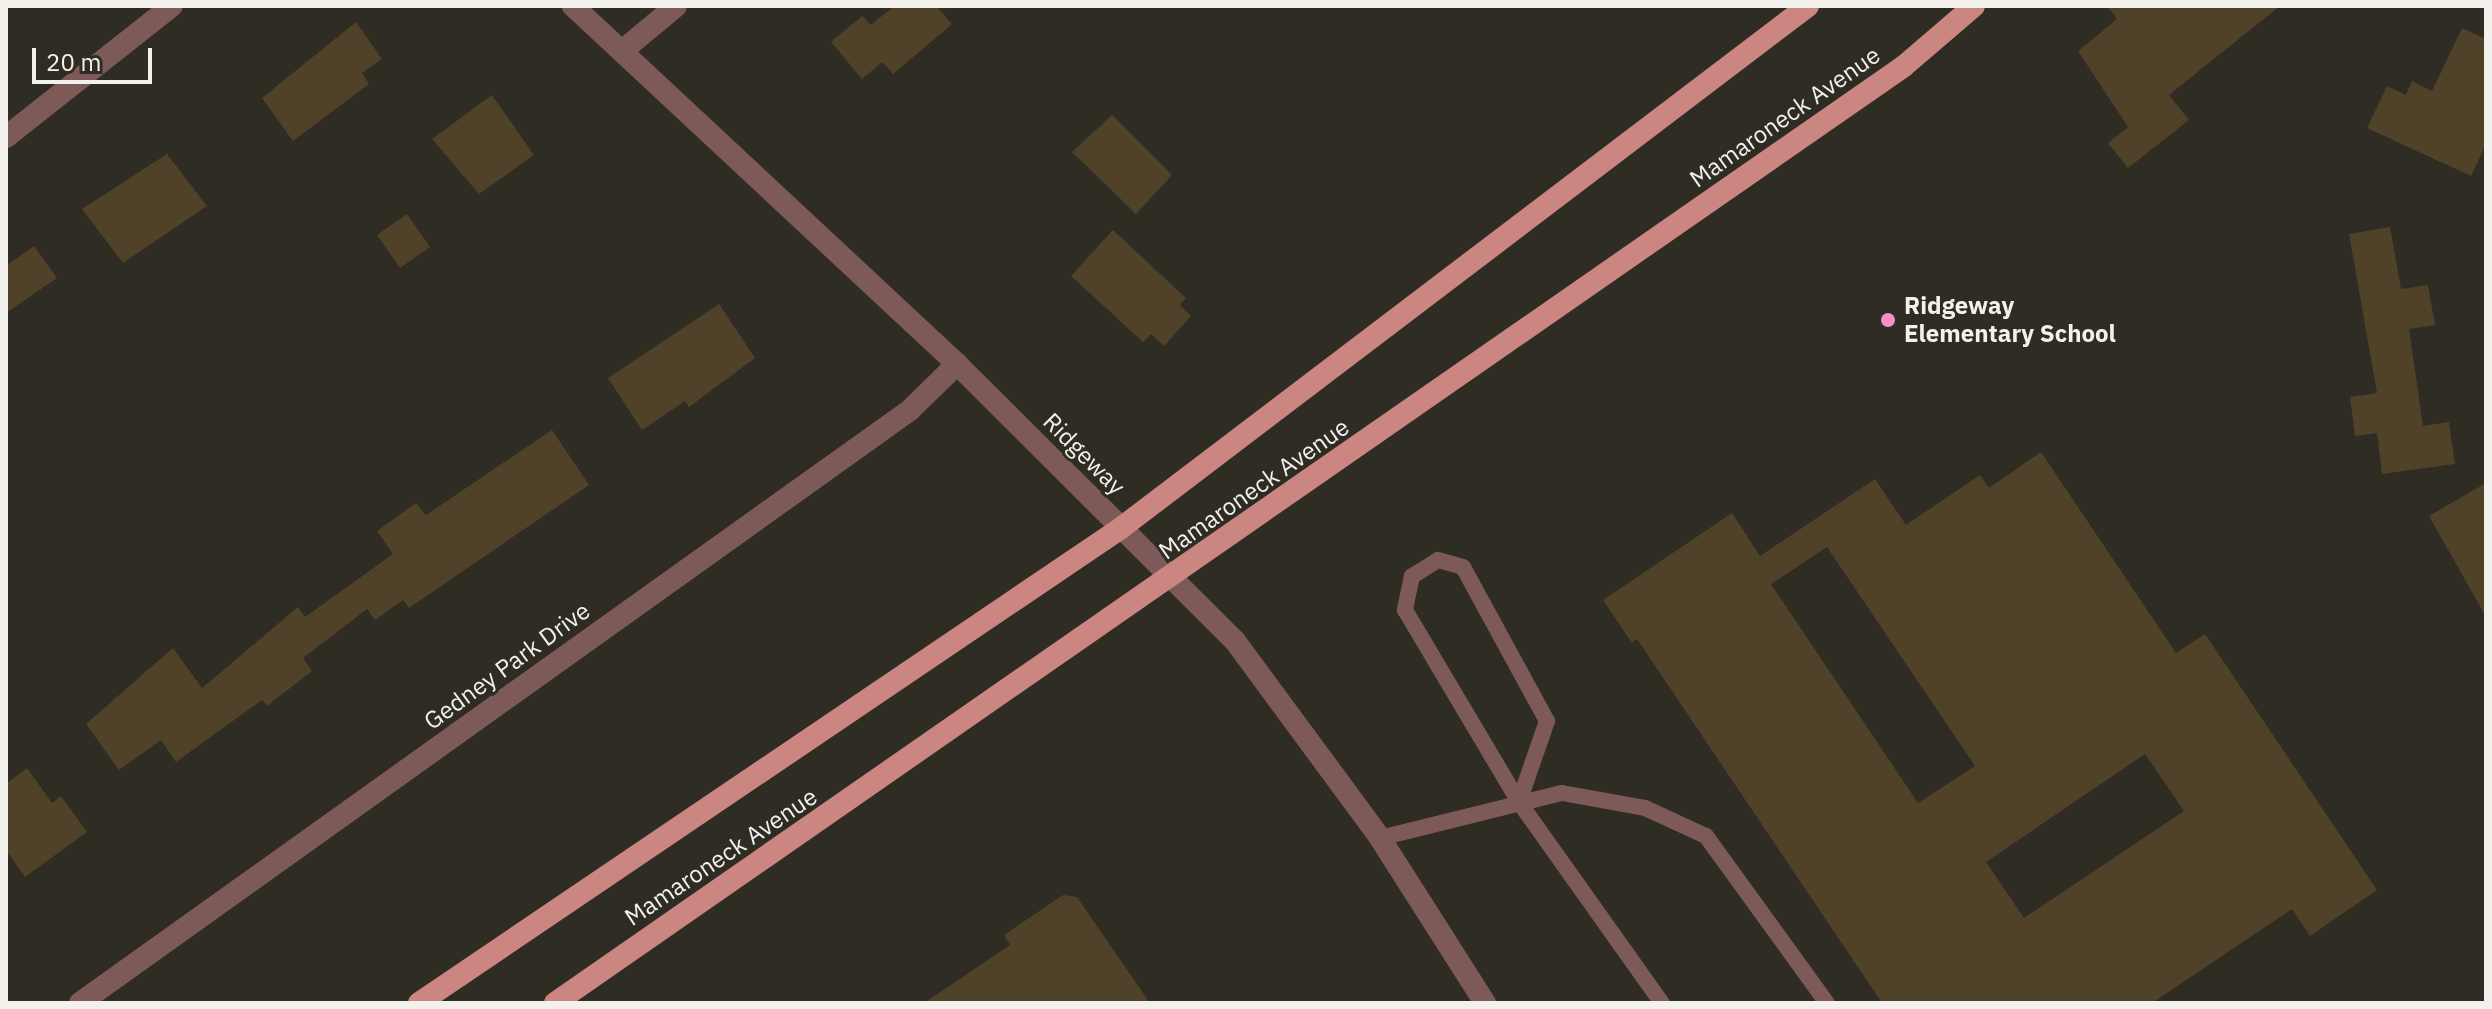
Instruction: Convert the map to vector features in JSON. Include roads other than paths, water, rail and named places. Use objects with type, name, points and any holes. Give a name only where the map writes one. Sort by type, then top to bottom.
[{"type":"main road","name":"Mamaroneck Avenue","points":[[419,1003],[1121,528],[1808,6]]},
{"type":"main road","name":"Mamaroneck Avenue","points":[[555,1003],[1173,578],[1904,66],[1974,6]]},
{"type":"street","points":[[6,137],[172,6]]},
{"type":"street","name":"Ridgeway","points":[[573,6],[957,364],[1235,641],[1380,838],[1485,1003]]},
{"type":"street","points":[[622,51],[676,6]]},
{"type":"street","name":"Gedney Park Drive","points":[[80,1003],[897,420],[957,364]]},
{"type":"lane","points":[[1519,802],[1547,721],[1463,567],[1438,560],[1412,576],[1405,610],[1519,802],[1662,1003]]},
{"type":"lane","points":[[1380,838],[1562,793],[1645,808],[1706,836],[1827,1003]]},
{"type":"place","name":"Ridgeway Elementary School","points":[[1888,320]]}]
